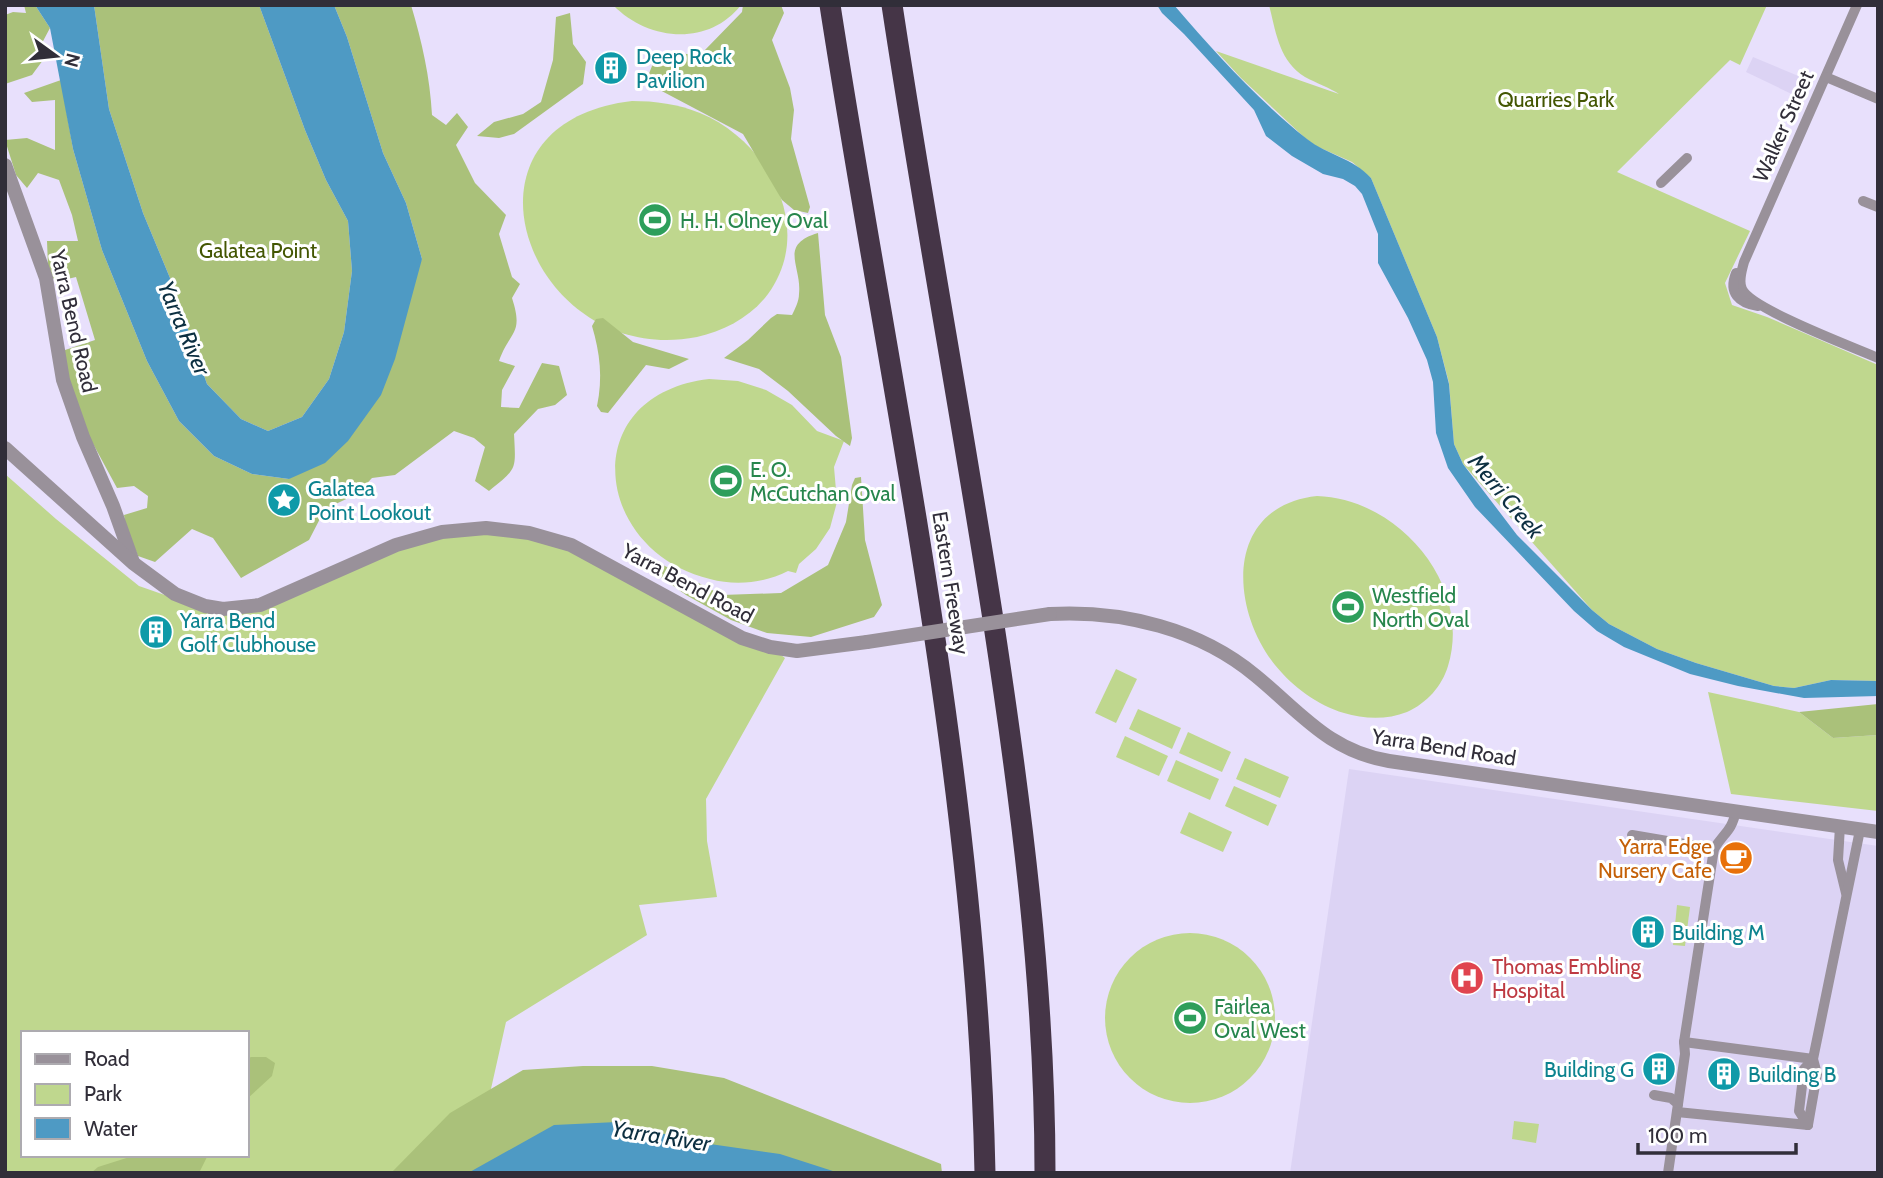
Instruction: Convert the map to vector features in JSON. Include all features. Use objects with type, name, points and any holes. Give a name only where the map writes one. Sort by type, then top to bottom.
[{"type":"highway","name":"Eastern Freeway","points":[[830,5],[922,553],[959,808],[977,984],[985,1173]]},
{"type":"highway","name":"Eastern Freeway","points":[[892,5],[982,549],[1020,802],[1038,1004],[1045,1173]]},
{"type":"street","name":"Walker Street","points":[[1857,5],[1744,262],[1734,278],[1741,302],[1763,307],[1878,358]]},
{"type":"street","points":[[1826,76],[1878,99]]},
{"type":"street","points":[[1661,183],[1687,158]]},
{"type":"street","name":"Yarra Bend Road","points":[[5,165],[46,278],[63,380],[133,563]]},
{"type":"street","points":[[1863,201],[1878,207]]},
{"type":"street","name":"Yarra Bend Road","points":[[5,448],[133,563],[175,594],[223,609],[243,608],[277,599],[417,538],[463,529],[511,530],[536,534],[571,545],[742,638],[770,647],[797,651],[1051,614],[1124,618],[1161,626],[1196,639],[1254,674],[1327,738],[1364,756],[1878,832]]},
{"type":"street","points":[[1668,1173],[1685,1054],[1684,1042],[1714,849],[1733,825],[1736,811]]},
{"type":"street","points":[[1840,826],[1838,860],[1847,896]]},
{"type":"street","points":[[1654,1095],[1671,1098],[1678,1108],[1808,1125],[1799,1111],[1804,1069],[1813,1059],[1860,830]]},
{"type":"street","points":[[1632,835],[1714,849]]},
{"type":"street","points":[[1684,1042],[1813,1059]]},
{"type":"shaded area","points":[[1753,57],[1808,80],[1800,98],[1746,72]]},
{"type":"shaded area","points":[[1349,769],[1878,846],[1878,1173],[1290,1173]]},
{"type":"green space","points":[[24,5],[35,5],[50,28],[42,43],[46,56],[32,75],[5,84],[5,15],[13,12],[26,13]]},
{"type":"green space","name":"Galatea Point","points":[[94,5],[259,5],[305,130],[326,180],[348,221],[352,271],[344,332],[329,379],[302,417],[268,431],[241,419],[207,384],[170,278],[143,213],[109,109]]},
{"type":"green space","points":[[334,5],[411,5],[425,60],[432,115],[446,125],[457,113],[468,127],[456,145],[475,183],[506,215],[499,234],[512,277],[520,284],[512,298],[516,326],[499,361],[515,366],[502,390],[501,407],[519,408],[542,363],[559,366],[567,395],[555,405],[538,409],[514,434],[513,468],[489,491],[475,481],[485,447],[474,438],[454,431],[395,475],[372,478],[357,494],[325,509],[309,540],[241,578],[213,538],[192,529],[155,562],[138,556],[124,515],[147,508],[148,496],[134,486],[117,488],[65,392],[62,351],[95,340],[76,277],[55,282],[48,266],[47,241],[78,241],[72,215],[59,180],[38,173],[27,188],[16,175],[5,140],[27,138],[55,150],[55,100],[32,102],[24,93],[61,80],[73,149],[102,250],[147,361],[179,421],[214,456],[252,474],[289,479],[422,259],[406,203],[383,153],[347,37]]},
{"type":"green space","points":[[613,5],[741,5],[727,19],[712,28],[678,34],[643,26]]},
{"type":"green space","points":[[743,5],[781,5],[784,13],[772,40],[790,88],[794,110],[791,139],[810,207],[808,213],[794,210],[782,200],[743,134],[656,88],[648,76],[654,61],[667,52],[697,55],[704,51],[742,12]]},
{"type":"green space","name":"Quarries Park","points":[[1269,5],[1767,5],[1740,65],[1730,60],[1617,172],[1750,231],[1725,283],[1732,305],[1767,317],[1878,365],[1878,681],[1831,680],[1794,688],[1774,686],[1657,649],[1609,624],[1592,610],[1463,464],[1454,444],[1449,383],[1437,337],[1371,178],[1352,162],[1316,146],[1305,138],[1216,51],[1339,94],[1305,77],[1289,63],[1280,45]]},
{"type":"green space","points":[[570,13],[573,44],[586,62],[583,84],[514,134],[499,138],[477,136],[494,122],[523,114],[541,102],[553,60],[556,17]]},
{"type":"green space","name":"H. H. Olney Oval","points":[[632,101],[683,107],[724,126],[746,144],[764,165],[778,189],[786,215],[787,242],[782,268],[768,294],[754,310],[717,331],[697,337],[638,337],[589,317],[552,283],[529,240],[523,194],[537,152],[572,119]]},
{"type":"green space","points":[[818,233],[825,315],[841,357],[852,438],[850,446],[759,369],[724,358],[777,314],[792,315],[799,294],[795,250],[806,238]]},
{"type":"green space","points":[[603,318],[633,342],[689,359],[669,369],[646,365],[608,413],[601,412],[597,406],[600,366],[592,326],[596,319]]},
{"type":"green space","name":"E. O. McCutchan Oval","points":[[709,379],[738,381],[766,390],[792,405],[817,431],[844,441],[834,467],[837,502],[830,528],[816,549],[799,564],[796,573],[788,571],[750,582],[710,579],[671,563],[642,538],[623,508],[615,474],[620,442],[636,413],[666,391]]},
{"type":"green space","points":[[5,474],[139,586],[179,600],[243,608],[442,532],[536,534],[770,647],[785,658],[706,799],[707,841],[717,897],[639,905],[647,935],[506,1022],[473,1169],[468,1173],[5,1173]]},
{"type":"green space","points":[[861,477],[865,540],[882,605],[874,617],[811,637],[767,633],[731,620],[686,595],[625,551],[661,564],[722,595],[781,593],[828,565],[846,522],[852,485],[855,478]]},
{"type":"green space","name":"Westfield North Oval","points":[[1317,496],[1347,501],[1375,512],[1400,529],[1422,551],[1439,577],[1449,605],[1453,635],[1448,666],[1433,693],[1407,712],[1384,717],[1367,717],[1344,713],[1324,705],[1290,681],[1275,665],[1249,616],[1244,589],[1244,562],[1251,539],[1265,518],[1287,504]]},
{"type":"green space","points":[[1116,669],[1137,679],[1116,723],[1095,713]]},
{"type":"green space","points":[[1708,692],[1799,712],[1833,738],[1878,735],[1878,811],[1731,794]]},
{"type":"green space","points":[[1878,704],[1878,735],[1833,738],[1799,712]]},
{"type":"green space","points":[[1138,709],[1181,728],[1172,749],[1129,729]]},
{"type":"green space","points":[[1188,732],[1231,752],[1222,772],[1179,753]]},
{"type":"green space","points":[[1125,736],[1168,756],[1159,776],[1116,757]]},
{"type":"green space","points":[[1245,758],[1289,777],[1280,798],[1236,779]]},
{"type":"green space","points":[[1176,760],[1219,779],[1210,800],[1167,781]]},
{"type":"green space","points":[[1234,786],[1277,805],[1268,826],[1225,806]]},
{"type":"green space","points":[[1189,812],[1232,832],[1223,852],[1180,833]]},
{"type":"green space","points":[[1677,905],[1690,907],[1685,946],[1673,945]]},
{"type":"green space","name":"Fairlea Oval West","points":[[1190,933],[1223,939],[1250,958],[1269,985],[1275,1018],[1269,1051],[1250,1078],[1223,1097],[1190,1103],[1157,1097],[1130,1078],[1111,1051],[1105,1018],[1111,985],[1130,958],[1157,939]]},
{"type":"green space","points":[[266,1057],[275,1063],[272,1076],[248,1098],[248,1058]]},
{"type":"green space","points":[[583,1066],[652,1066],[724,1078],[941,1164],[942,1173],[391,1173],[450,1113],[523,1070]]},
{"type":"green space","points":[[1514,1121],[1539,1124],[1536,1143],[1512,1139]]},
{"type":"green space","points":[[130,1157],[207,1157],[199,1173],[91,1173],[98,1167]]},
{"type":"water","name":"Yarra River","points":[[35,5],[94,5],[109,109],[143,213],[170,278],[207,384],[241,419],[268,431],[302,417],[329,379],[344,332],[352,271],[348,221],[326,180],[305,130],[259,5],[334,5],[347,37],[383,153],[406,203],[422,259],[395,359],[381,395],[348,441],[325,463],[289,479],[252,474],[214,456],[179,421],[147,361],[102,250],[73,149],[50,28]]},
{"type":"water","points":[[1157,5],[1174,5],[1205,41],[1289,124],[1307,139],[1356,166],[1371,178],[1437,337],[1449,384],[1454,444],[1463,464],[1517,535],[1592,610],[1609,624],[1657,649],[1696,663],[1774,686],[1794,688],[1831,680],[1878,681],[1878,696],[1804,698],[1690,674],[1624,647],[1597,631],[1574,611],[1475,507],[1448,468],[1436,433],[1433,382],[1427,360],[1378,263],[1378,234],[1362,194],[1343,179],[1323,174],[1292,156],[1266,136],[1254,110]]},
{"type":"water","name":"Yarra River","points":[[617,1122],[696,1142],[780,1154],[839,1173],[468,1173],[554,1125]]},
{"type":"place","name":"Deep Rock Pavilion","points":[[611,68]]},
{"type":"place","name":"H. H. Olney Oval","points":[[655,220]]},
{"type":"place","name":"E. O. McCutchan Oval","points":[[726,481]]},
{"type":"place","name":"Galatea Point Lookout","points":[[284,500]]},
{"type":"place","name":"Westfield North Oval","points":[[1348,607]]},
{"type":"place","name":"Yarra Bend Golf Clubhouse","points":[[156,632]]},
{"type":"place","name":"Yarra Edge Nursery Cafe","points":[[1736,858]]},
{"type":"place","name":"Building M","points":[[1648,932]]},
{"type":"place","name":"Thomas Embling Hospital","points":[[1467,978]]},
{"type":"place","name":"Fairlea Oval West","points":[[1190,1018]]},
{"type":"place","name":"Building G","points":[[1659,1069]]},
{"type":"place","name":"Building B","points":[[1724,1074]]},
{"type":"water label","name":"Merri Creek","points":[[1506,496]]}]
